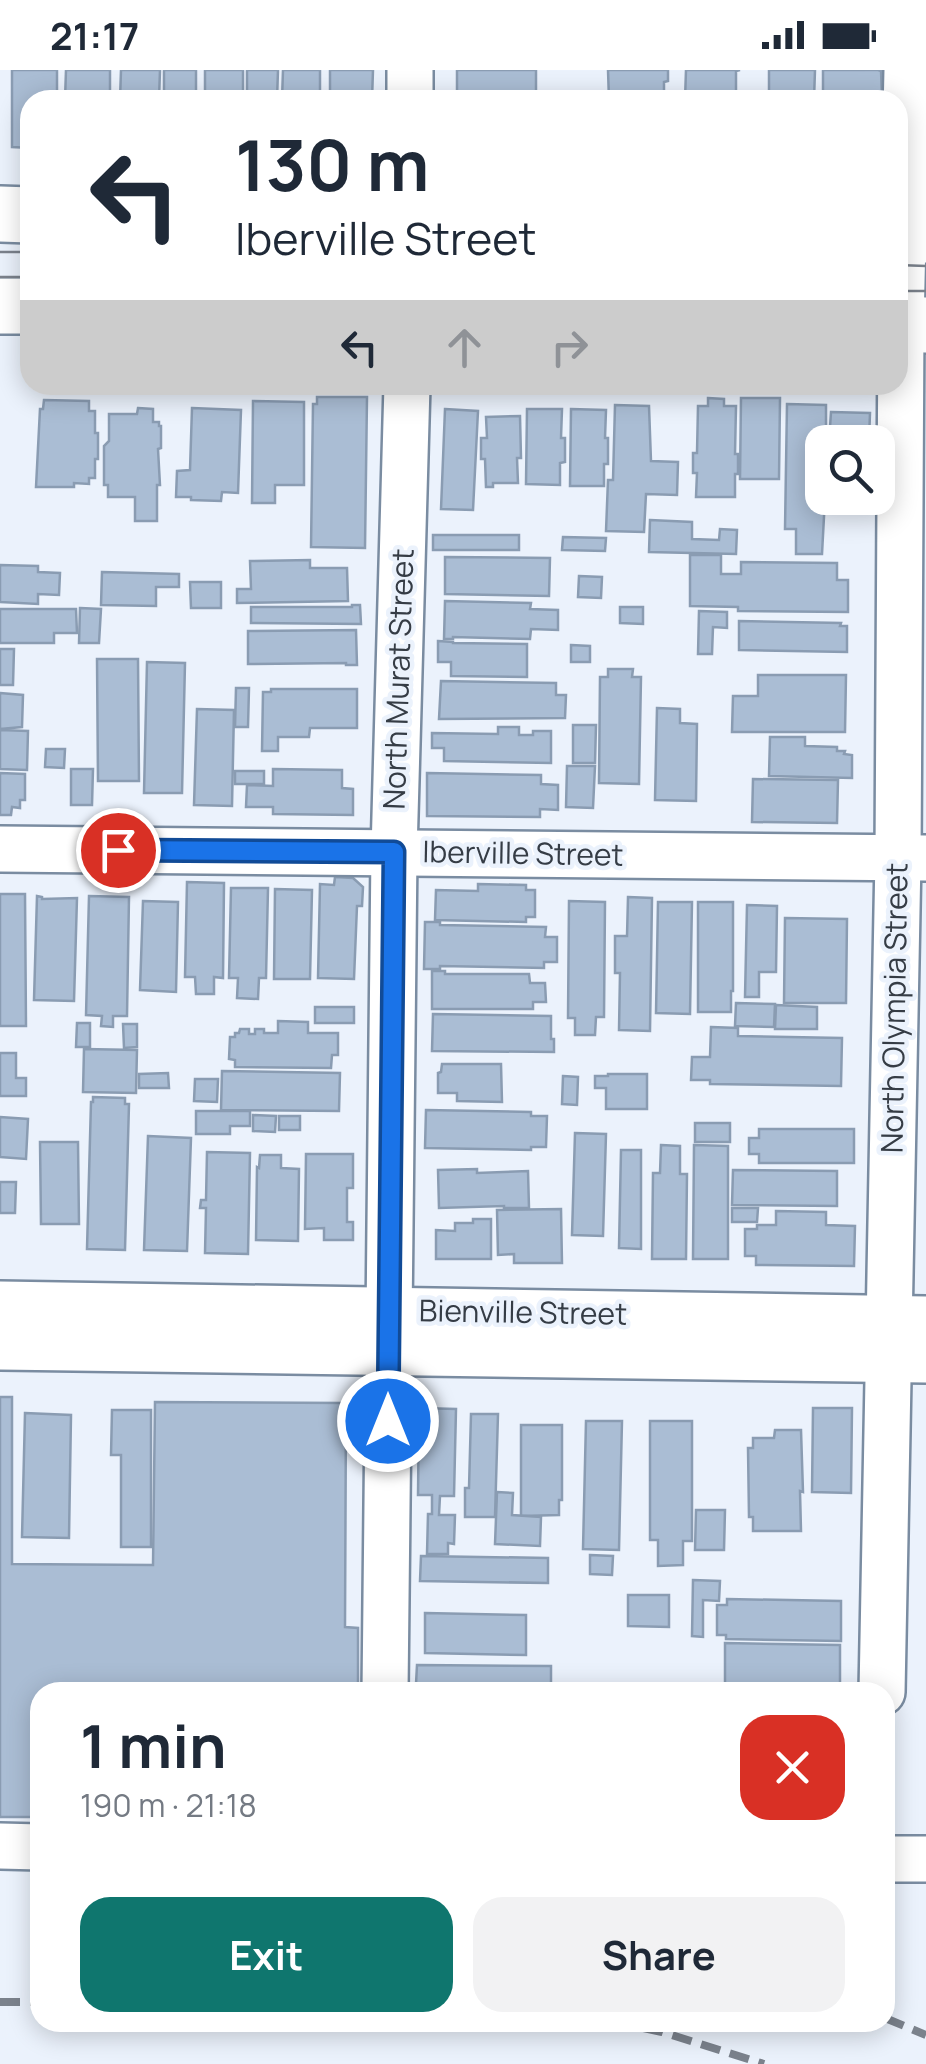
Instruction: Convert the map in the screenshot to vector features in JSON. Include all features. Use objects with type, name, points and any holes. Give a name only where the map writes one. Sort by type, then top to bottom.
[{"type":"street","name":"North Olympia Street","points":[[883,1682],[907,1339],[912,858],[908,70]]},
{"type":"street","name":"North Murat Street","points":[[385,1682],[394,852],[407,395]]},
{"type":"street","name":"Iberville Street","points":[[0,849],[912,858]]},
{"type":"street","name":"Bienville Street","points":[[0,1304],[389,1331],[907,1339]]},
{"type":"street","name":"Bienville Street","points":[[0,1346],[389,1331]]},
{"type":"street","points":[[0,1846],[30,1846]]},
{"type":"street","points":[[895,1859],[926,1860]]},
{"type":"building","points":[[12,70],[57,70],[57,90],[20,90],[20,147],[12,147]]},
{"type":"building","points":[[66,70],[110,70],[110,90],[65,90]]},
{"type":"building","points":[[121,70],[160,70],[159,90],[120,90]]},
{"type":"building","points":[[164,70],[196,70],[196,90],[164,90]]},
{"type":"building","points":[[205,70],[243,70],[243,90],[205,90]]},
{"type":"building","points":[[247,70],[278,70],[277,90],[247,90]]},
{"type":"building","points":[[283,70],[320,70],[320,90],[282,90]]},
{"type":"building","points":[[330,70],[373,70],[372,90],[330,90]]},
{"type":"building","points":[[457,70],[536,70],[536,90],[457,90]]},
{"type":"building","points":[[608,70],[668,70],[664,90],[609,90]]},
{"type":"building","points":[[686,70],[740,70],[736,71],[736,90],[685,90]]},
{"type":"building","points":[[769,70],[815,70],[814,90],[769,90]]},
{"type":"building","points":[[823,70],[881,71],[882,90],[823,90]]},
{"type":"building","points":[[317,397],[367,397],[365,548],[311,547],[313,404],[317,404]]},
{"type":"building","points":[[708,398],[724,399],[724,406],[736,406],[735,497],[696,497],[693,453],[697,453],[698,406],[708,406]]},
{"type":"building","points":[[741,398],[780,398],[779,479],[740,479]]},
{"type":"building","points":[[44,400],[89,401],[89,411],[95,411],[98,459],[95,478],[89,478],[89,484],[36,487],[40,409]]},
{"type":"building","points":[[253,401],[304,402],[304,485],[275,485],[275,503],[252,503]]},
{"type":"building","points":[[787,404],[826,405],[826,425],[805,425],[805,515],[824,515],[822,554],[796,554],[796,529],[785,529]]},
{"type":"building","points":[[615,405],[649,406],[651,461],[678,462],[677,495],[646,494],[644,532],[606,531],[608,480],[613,480]]},
{"type":"building","points":[[138,408],[153,409],[153,422],[161,426],[157,521],[135,521],[135,497],[108,497],[108,485],[104,485],[109,414],[137,414]]},
{"type":"building","points":[[192,408],[241,410],[238,493],[222,492],[221,501],[176,497],[177,471],[190,470]]},
{"type":"building","points":[[445,409],[478,411],[473,510],[441,509]]},
{"type":"building","points":[[527,409],[562,409],[565,462],[560,463],[560,485],[526,484]]},
{"type":"building","points":[[571,409],[606,410],[608,464],[604,464],[604,486],[570,486]]},
{"type":"building","points":[[831,412],[870,413],[870,425],[830,425]]},
{"type":"building","points":[[520,416],[518,483],[493,483],[493,487],[486,487],[481,438],[487,438],[486,417]]},
{"type":"building","points":[[650,520],[692,522],[692,539],[719,540],[720,529],[737,530],[736,554],[649,552]]},
{"type":"building","points":[[433,535],[519,535],[519,550],[433,550]]},
{"type":"building","points":[[563,537],[606,538],[605,551],[562,550]]},
{"type":"building","points":[[690,555],[721,555],[721,574],[741,574],[741,562],[837,563],[837,580],[848,580],[848,612],[738,611],[738,607],[690,606]]},
{"type":"building","points":[[445,557],[550,558],[549,596],[445,594]]},
{"type":"building","points":[[310,560],[310,568],[347,568],[348,601],[237,603],[237,589],[251,589],[250,561]]},
{"type":"building","points":[[0,565],[38,566],[38,572],[60,573],[59,595],[38,594],[38,604],[0,602]]},
{"type":"building","points":[[102,572],[179,574],[179,587],[156,587],[156,606],[101,605]]},
{"type":"building","points":[[579,576],[602,577],[601,598],[578,597]]},
{"type":"building","points":[[190,582],[221,582],[221,608],[191,608]]},
{"type":"building","points":[[445,601],[531,603],[530,609],[558,610],[558,630],[531,629],[530,639],[444,639]]},
{"type":"building","points":[[360,605],[361,624],[251,623],[251,607]]},
{"type":"building","points":[[620,607],[643,607],[643,624],[620,623]]},
{"type":"building","points":[[80,608],[101,609],[99,643],[79,643]]},
{"type":"building","points":[[0,609],[76,609],[77,633],[54,633],[54,643],[0,643]]},
{"type":"building","points":[[699,611],[727,612],[727,628],[713,627],[712,654],[698,654]]},
{"type":"building","points":[[739,621],[841,623],[840,626],[847,626],[847,652],[739,650]]},
{"type":"building","points":[[356,630],[357,665],[248,664],[248,631]]},
{"type":"building","points":[[438,641],[527,644],[527,677],[451,676],[451,662],[438,662]]},
{"type":"building","points":[[571,645],[590,646],[590,662],[571,662]]},
{"type":"building","points":[[0,649],[14,649],[13,685],[0,685]]},
{"type":"building","points":[[97,659],[138,659],[139,781],[98,781]]},
{"type":"building","points":[[147,662],[185,663],[182,793],[144,793]]},
{"type":"building","points":[[608,669],[633,669],[632,677],[641,677],[639,784],[599,783],[600,677],[608,677]]},
{"type":"building","points":[[758,675],[846,675],[845,732],[732,732],[733,696],[758,696]]},
{"type":"building","points":[[441,681],[556,683],[556,695],[566,695],[565,718],[439,719]]},
{"type":"building","points":[[236,688],[249,688],[248,727],[235,727]]},
{"type":"building","points":[[357,689],[357,728],[310,728],[309,737],[278,737],[278,751],[262,751],[263,692]]},
{"type":"building","points":[[0,693],[23,695],[22,727],[0,729]]},
{"type":"building","points":[[657,708],[680,709],[680,723],[697,724],[696,801],[655,800]]},
{"type":"building","points":[[197,709],[234,710],[232,806],[194,805]]},
{"type":"building","points":[[573,725],[596,725],[595,763],[573,763]]},
{"type":"building","points":[[498,727],[519,727],[519,735],[551,731],[551,763],[444,761],[444,748],[432,748],[432,733],[498,734]]},
{"type":"building","points":[[0,730],[28,731],[27,770],[0,769]]},
{"type":"building","points":[[770,737],[805,737],[805,746],[845,751],[844,754],[852,755],[852,778],[769,776]]},
{"type":"building","points":[[46,749],[65,749],[64,768],[45,767]]},
{"type":"building","points":[[567,766],[595,766],[593,808],[566,807]]},
{"type":"building","points":[[71,769],[93,769],[92,805],[71,805]]},
{"type":"building","points":[[273,769],[342,770],[342,788],[353,789],[353,815],[273,814],[273,807],[246,807],[247,785],[273,786]]},
{"type":"building","points":[[235,771],[264,771],[264,784],[235,784]]},
{"type":"building","points":[[0,773],[25,774],[25,800],[20,800],[20,808],[12,807],[11,815],[0,815]]},
{"type":"building","points":[[427,773],[541,775],[541,784],[558,785],[558,810],[540,809],[540,817],[427,816]]},
{"type":"building","points":[[753,779],[838,780],[837,823],[752,822]]},
{"type":"building","points":[[335,877],[353,878],[363,887],[362,906],[357,906],[354,979],[318,978],[320,884],[334,885]]},
{"type":"building","points":[[187,882],[224,883],[223,978],[214,977],[214,994],[196,994],[195,977],[185,977]]},
{"type":"building","points":[[478,884],[526,885],[526,890],[535,890],[535,917],[526,917],[526,922],[435,920],[436,890],[478,891]]},
{"type":"building","points":[[231,888],[268,888],[266,978],[259,978],[258,999],[237,998],[238,978],[229,978]]},
{"type":"building","points":[[275,889],[312,890],[310,979],[274,979]]},
{"type":"building","points":[[0,894],[25,894],[26,1026],[0,1026]]},
{"type":"building","points":[[37,896],[77,898],[74,1001],[34,1000]]},
{"type":"building","points":[[89,896],[129,897],[127,1016],[113,1016],[113,1027],[101,1026],[102,1016],[86,1015]]},
{"type":"building","points":[[628,897],[652,898],[650,1031],[619,1030],[620,973],[615,973],[615,936],[627,936]]},
{"type":"building","points":[[143,901],[178,902],[176,992],[140,990]]},
{"type":"building","points":[[569,901],[605,902],[604,1017],[596,1017],[595,1035],[575,1035],[575,1018],[568,1018]]},
{"type":"building","points":[[658,902],[692,902],[690,1014],[656,1013]]},
{"type":"building","points":[[698,902],[733,902],[731,1012],[698,1012]]},
{"type":"building","points":[[747,905],[777,906],[776,972],[759,972],[759,997],[745,997]]},
{"type":"building","points":[[785,918],[847,919],[846,1003],[784,1003]]},
{"type":"building","points":[[425,922],[546,927],[545,937],[557,937],[557,962],[544,962],[544,968],[424,969]]},
{"type":"building","points":[[432,971],[529,974],[530,983],[545,983],[546,1002],[533,1002],[533,1009],[432,1009]]},
{"type":"building","points":[[736,1003],[775,1004],[774,1027],[735,1026]]},
{"type":"building","points":[[776,1005],[817,1007],[817,1029],[775,1029]]},
{"type":"building","points":[[315,1007],[354,1007],[354,1023],[315,1023]]},
{"type":"building","points":[[433,1014],[551,1016],[554,1052],[432,1051]]},
{"type":"building","points":[[278,1021],[308,1022],[308,1033],[338,1033],[338,1055],[332,1055],[331,1068],[235,1067],[235,1060],[229,1059],[230,1037],[235,1037],[240,1029],[249,1029],[249,1034],[255,1034],[255,1029],[278,1033]]},
{"type":"building","points":[[77,1023],[90,1023],[90,1047],[76,1047]]},
{"type":"building","points":[[123,1024],[137,1024],[137,1047],[124,1048]]},
{"type":"building","points":[[711,1027],[738,1028],[738,1036],[842,1038],[841,1086],[710,1084],[710,1080],[691,1080],[692,1057],[710,1057]]},
{"type":"building","points":[[84,1049],[137,1050],[136,1093],[83,1092]]},
{"type":"building","points":[[0,1053],[16,1053],[16,1078],[26,1078],[26,1096],[0,1096]]},
{"type":"building","points":[[442,1064],[501,1064],[502,1102],[457,1101],[457,1093],[438,1093]]},
{"type":"building","points":[[222,1071],[340,1073],[339,1111],[221,1110]]},
{"type":"building","points":[[168,1073],[169,1088],[139,1088],[139,1074]]},
{"type":"building","points":[[647,1074],[647,1109],[606,1109],[606,1088],[595,1088],[595,1076]]},
{"type":"building","points":[[563,1076],[578,1077],[577,1105],[562,1104]]},
{"type":"building","points":[[195,1079],[218,1079],[217,1102],[194,1101]]},
{"type":"building","points":[[93,1097],[125,1098],[125,1104],[129,1104],[125,1250],[87,1249]]},
{"type":"building","points":[[426,1110],[531,1112],[531,1116],[547,1116],[546,1147],[425,1148]]},
{"type":"building","points":[[196,1111],[250,1111],[250,1126],[230,1126],[230,1134],[196,1134]]},
{"type":"building","points":[[253,1115],[276,1116],[275,1132],[253,1131]]},
{"type":"building","points":[[279,1116],[300,1116],[300,1130],[279,1130]]},
{"type":"building","points":[[0,1117],[28,1119],[26,1159],[0,1157]]},
{"type":"building","points":[[695,1123],[730,1123],[730,1142],[695,1142]]},
{"type":"building","points":[[759,1129],[854,1129],[854,1163],[759,1163],[759,1154],[749,1154],[749,1138],[759,1138]]},
{"type":"building","points":[[575,1133],[606,1134],[603,1236],[572,1235]]},
{"type":"building","points":[[148,1136],[191,1138],[187,1251],[144,1250]]},
{"type":"building","points":[[40,1142],[78,1142],[79,1224],[41,1224]]},
{"type":"building","points":[[661,1145],[680,1146],[680,1174],[687,1174],[686,1259],[652,1259],[653,1173],[660,1173]]},
{"type":"building","points":[[694,1145],[728,1146],[728,1259],[693,1259]]},
{"type":"building","points":[[621,1150],[641,1150],[641,1249],[619,1248]]},
{"type":"building","points":[[207,1152],[250,1153],[248,1254],[205,1253],[206,1208],[200,1208],[201,1200],[206,1200]]},
{"type":"building","points":[[306,1154],[353,1154],[347,1222],[353,1222],[353,1240],[324,1240],[324,1228],[305,1229]]},
{"type":"building","points":[[260,1155],[281,1155],[281,1168],[299,1169],[298,1241],[256,1240]]},
{"type":"building","points":[[477,1169],[477,1173],[528,1171],[529,1208],[439,1208],[438,1170]]},
{"type":"building","points":[[733,1170],[837,1171],[837,1206],[732,1205]]},
{"type":"building","points":[[0,1182],[16,1182],[15,1213],[0,1213]]},
{"type":"building","points":[[732,1208],[758,1208],[757,1222],[732,1222]]},
{"type":"building","points":[[561,1209],[562,1263],[514,1263],[514,1254],[498,1255],[497,1210]]},
{"type":"building","points":[[776,1211],[826,1212],[826,1225],[855,1226],[854,1266],[756,1265],[756,1256],[745,1256],[745,1229],[776,1225]]},
{"type":"building","points":[[473,1219],[491,1219],[491,1259],[436,1259],[436,1230],[455,1231],[455,1223],[473,1223]]},
{"type":"building","points":[[0,1397],[12,1397],[12,1564],[153,1565],[155,1402],[346,1403],[345,1627],[358,1628],[358,1682],[30,1682],[30,1817],[0,1817]]},
{"type":"building","points":[[419,1408],[456,1409],[454,1496],[440,1496],[439,1515],[455,1515],[454,1544],[448,1543],[448,1554],[427,1554],[432,1495],[418,1495]]},
{"type":"building","points":[[813,1408],[852,1408],[851,1493],[812,1492]]},
{"type":"building","points":[[112,1410],[151,1410],[151,1547],[121,1547],[121,1455],[111,1455]]},
{"type":"building","points":[[25,1413],[71,1415],[69,1538],[22,1537]]},
{"type":"building","points":[[471,1414],[498,1414],[495,1517],[465,1517]]},
{"type":"building","points":[[586,1421],[622,1421],[619,1550],[583,1549]]},
{"type":"building","points":[[650,1421],[692,1421],[692,1541],[683,1541],[683,1565],[658,1566],[658,1540],[650,1540]]},
{"type":"building","points":[[521,1425],[562,1425],[559,1515],[521,1516]]},
{"type":"building","points":[[775,1430],[801,1430],[801,1531],[753,1531],[753,1517],[749,1517],[748,1448],[753,1448],[753,1438],[774,1438]]},
{"type":"building","points":[[497,1492],[513,1493],[512,1515],[541,1517],[540,1546],[495,1544]]},
{"type":"building","points":[[696,1510],[725,1510],[724,1550],[695,1550]]},
{"type":"building","points":[[590,1555],[613,1556],[612,1575],[590,1574]]},
{"type":"building","points":[[421,1556],[548,1558],[548,1583],[420,1581]]},
{"type":"building","points":[[693,1580],[720,1581],[719,1601],[703,1600],[703,1637],[692,1636]]},
{"type":"building","points":[[628,1595],[669,1595],[669,1627],[628,1626]]},
{"type":"building","points":[[727,1599],[841,1601],[841,1641],[726,1639],[726,1635],[717,1635],[717,1605],[727,1605]]},
{"type":"building","points":[[425,1613],[526,1615],[526,1655],[425,1653]]},
{"type":"building","points":[[725,1643],[840,1645],[840,1682],[725,1682]]},
{"type":"building","points":[[417,1665],[551,1666],[551,1682],[416,1682]]},
{"type":"tram line","points":[[0,252],[20,252]]},
{"type":"tram line","points":[[908,265],[926,266]]},
{"type":"tram line","points":[[0,277],[20,277]]},
{"type":"tram line","points":[[908,291],[926,291]]},
{"type":"railway","points":[[0,2002],[30,2002]]},
{"type":"railway","points":[[895,2022],[926,2035]]},
{"type":"railway","points":[[662,2032],[764,2064]]},
{"type":"route","points":[[118,850],[394,852],[388,1421]]}]
